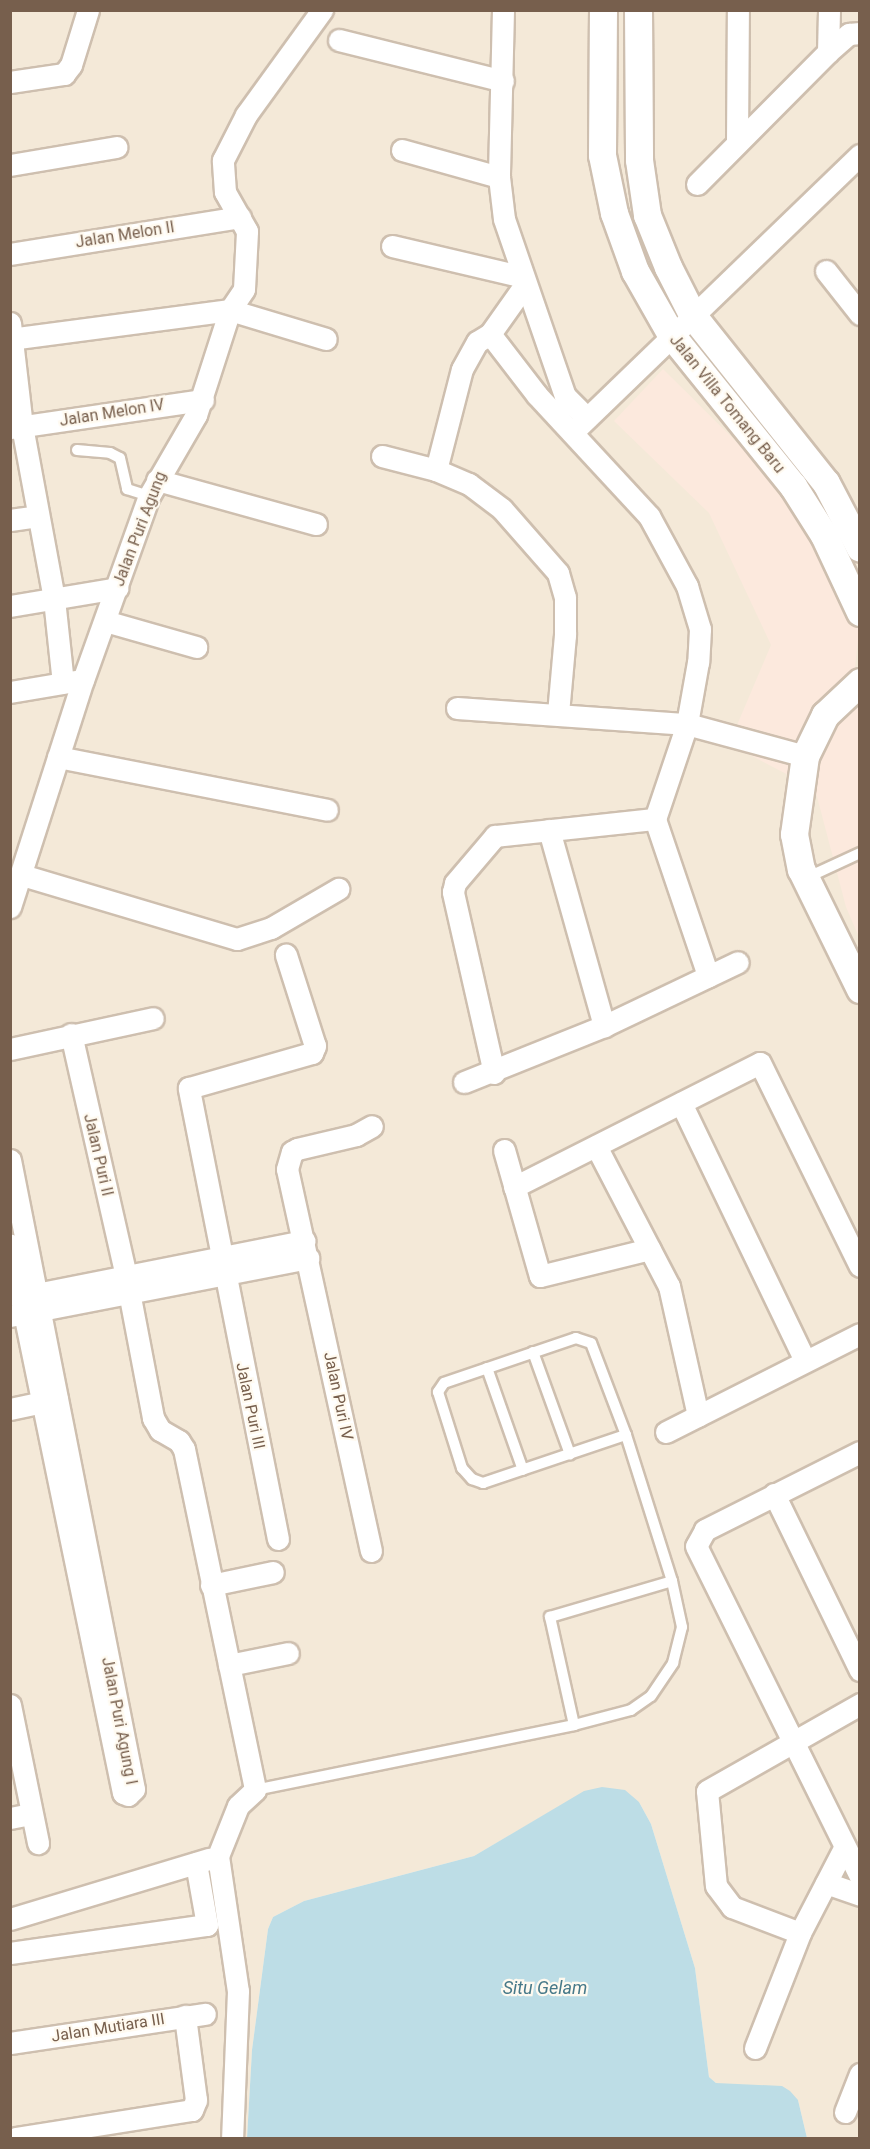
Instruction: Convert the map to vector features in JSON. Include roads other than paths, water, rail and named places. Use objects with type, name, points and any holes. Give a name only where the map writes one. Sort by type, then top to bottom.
[{"type":"street","points":[[10,82],[64,74],[71,65],[88,10]]},
{"type":"street","name":"Jalan Puri Agung","points":[[10,907],[58,757],[73,681],[105,621],[153,488],[203,400],[230,310],[244,289],[248,258],[247,231],[225,192],[223,160],[246,115],[322,10]]},
{"type":"street","points":[[502,10],[499,177],[504,219],[522,281],[565,396],[580,425],[650,516],[687,586],[700,629],[687,724],[655,819],[708,976]]},
{"type":"street","name":"Jalan Villa Tomang Baru","points":[[603,10],[602,154],[614,213],[635,271],[672,336],[793,486],[824,536],[860,612]]},
{"type":"street","name":"Jalan Villa Tomang Baru","points":[[638,10],[639,160],[647,215],[693,316],[826,483],[860,548]]},
{"type":"street","points":[[737,143],[738,10]]},
{"type":"street","points":[[828,52],[829,10]]},
{"type":"street","points":[[697,184],[828,52],[849,34],[860,33]]},
{"type":"street","points":[[339,40],[502,81]]},
{"type":"street","points":[[10,165],[116,147]]},
{"type":"street","points":[[402,150],[499,177]]},
{"type":"street","points":[[580,425],[860,155]]},
{"type":"street","name":"Jalan Melon II","points":[[10,254],[240,217]]},
{"type":"street","points":[[392,246],[522,281]]},
{"type":"street","points":[[826,271],[859,311]]},
{"type":"street","points":[[436,470],[462,369],[477,342],[490,334],[522,281]]},
{"type":"street","points":[[10,692],[73,681],[38,516],[16,427],[12,333],[230,310],[326,339]]},
{"type":"street","points":[[490,334],[537,395],[580,425]]},
{"type":"street","name":"Jalan Melon IV","points":[[16,427],[203,400]]},
{"type":"street","points":[[382,456],[436,470],[469,484],[502,509],[558,573],[565,597],[565,635],[558,713]]},
{"type":"street","points":[[153,488],[316,524]]},
{"type":"street","points":[[10,520],[38,516]]},
{"type":"street","points":[[10,606],[117,588]]},
{"type":"street","points":[[105,621],[196,647]]},
{"type":"street","points":[[860,682],[825,715],[805,756],[795,834],[806,878],[860,989]]},
{"type":"street","points":[[458,708],[558,713],[687,724],[805,756]]},
{"type":"street","points":[[58,757],[327,810]]},
{"type":"street","points":[[494,1072],[453,887],[495,836],[655,819]]},
{"type":"street","points":[[549,830],[604,1026]]},
{"type":"street","points":[[22,875],[237,939],[271,928],[338,889]]},
{"type":"street","name":"Jalan Puri III","points":[[278,1539],[221,1265],[189,1088],[312,1053],[315,1046],[286,955]]},
{"type":"street","points":[[464,1082],[494,1072],[604,1026],[738,962]]},
{"type":"street","points":[[10,1049],[70,1034],[153,1018]]},
{"type":"street","name":"Jalan Puri II","points":[[70,1034],[127,1284],[153,1418],[160,1430],[179,1441],[184,1449],[255,1790]]},
{"type":"street","points":[[514,1187],[760,1063],[860,1266]]},
{"type":"street","points":[[681,1103],[805,1361]]},
{"type":"street","points":[[25,1305],[307,1249],[287,1169],[292,1152],[356,1135],[372,1126]]},
{"type":"street","points":[[596,1146],[669,1286],[698,1416]]},
{"type":"street","points":[[504,1150],[540,1276],[650,1249]]},
{"type":"street","name":"Jalan Puri Agung I","points":[[10,1160],[25,1305]]},
{"type":"street","name":"Jalan Puri Agung I","points":[[10,1245],[51,1401],[94,1623],[123,1793],[128,1795],[134,1789],[94,1623]]},
{"type":"street","name":"Jalan Puri IV","points":[[307,1249],[371,1551]]},
{"type":"street","points":[[666,1432],[860,1334]]},
{"type":"street","points":[[10,1409],[51,1401]]},
{"type":"street","points":[[858,1456],[774,1494],[705,1530],[696,1546],[791,1742],[860,1876]]},
{"type":"street","points":[[774,1494],[860,1670]]},
{"type":"street","points":[[212,1586],[273,1572]]},
{"type":"street","points":[[229,1665],[288,1653]]},
{"type":"street","points":[[800,1933],[732,1907],[716,1886],[707,1791],[860,1704]]},
{"type":"street","points":[[10,1705],[38,1842]]},
{"type":"street","points":[[232,2139],[238,1991],[218,1856],[238,1806],[255,1790]]},
{"type":"street","points":[[10,1818],[32,1814]]},
{"type":"street","points":[[755,2048],[800,1933],[844,1848]]},
{"type":"street","points":[[10,1919],[218,1856]]},
{"type":"street","points":[[10,1953],[207,1925],[196,1863]]},
{"type":"street","points":[[826,1882],[860,1895]]},
{"type":"street","name":"Jalan Mutiara III","points":[[10,2043],[195,2015],[196,2100],[192,2110],[15,2139]]},
{"type":"street","points":[[845,2112],[860,2074]]},
{"type":"lane","points":[[78,450],[110,453],[120,458],[127,489],[153,488]]},
{"type":"lane","points":[[806,878],[860,854]]},
{"type":"lane","points":[[255,1790],[574,1725],[631,1710],[651,1696],[664,1681],[679,1649],[682,1627],[672,1581],[626,1435],[591,1343],[576,1338],[444,1383],[438,1392],[462,1468],[472,1479],[483,1483],[626,1435]]},
{"type":"lane","points":[[533,1352],[570,1454]]},
{"type":"lane","points":[[487,1368],[523,1470]]},
{"type":"lane","points":[[574,1725],[550,1617],[672,1581]]},
{"type":"water","name":"Situ Gelam","points":[[602,1787],[625,1790],[639,1802],[651,1824],[695,1968],[709,2077],[716,2083],[782,2086],[798,2100],[807,2138],[247,2138],[252,2050],[268,1929],[273,1917],[304,1901],[474,1856],[584,1791]]}]
